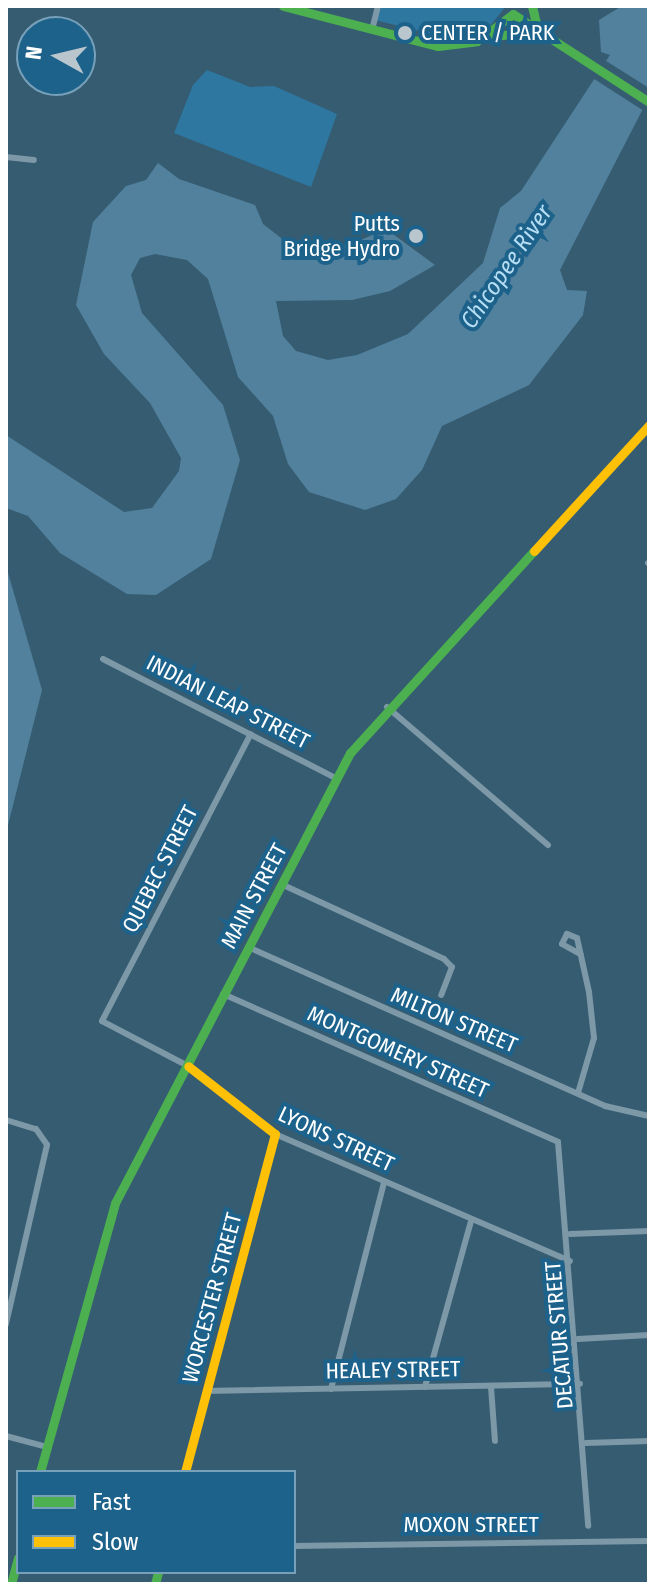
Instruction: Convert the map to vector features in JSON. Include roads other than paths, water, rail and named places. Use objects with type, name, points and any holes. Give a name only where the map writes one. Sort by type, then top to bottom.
[{"type":"main road","points":[[283,6],[316,10],[372,30],[438,46],[538,31]]},
{"type":"main road","points":[[532,6],[538,31]]},
{"type":"main road","points":[[477,41],[515,10],[538,31],[649,102]]},
{"type":"main road","name":"MAIN STREET","points":[[41,1470],[115,1203],[336,778],[386,707],[649,425]]},
{"type":"main road","name":"LYONS STREET","points":[[188,1066],[275,1134]]},
{"type":"main road","name":"WORCESTER STREET","points":[[186,1470],[275,1134]]},
{"type":"street","points":[[372,30],[378,6]]},
{"type":"street","points":[[6,157],[34,160]]},
{"type":"street","name":"INDIAN LEAP STREET","points":[[103,659],[336,778]]},
{"type":"street","points":[[386,707],[548,845]]},
{"type":"street","name":"QUEBEC STREET","points":[[102,1021],[251,734]]},
{"type":"street","points":[[281,884],[444,959],[452,967],[441,995]]},
{"type":"street","name":"MILTON STREET","points":[[248,947],[578,1093],[649,1116]]},
{"type":"street","points":[[578,1093],[594,1046],[580,954]]},
{"type":"street","name":"MONTGOMERY STREET","points":[[223,994],[558,1143]]},
{"type":"street","name":"LYONS STREET","points":[[102,1021],[188,1066]]},
{"type":"street","points":[[6,1120],[44,1138],[44,1173],[6,1324]]},
{"type":"street","name":"LYONS STREET","points":[[275,1134],[471,1221],[570,1261]]},
{"type":"street","name":"DECATUR STREET","points":[[558,1143],[570,1234],[586,1443],[588,1526]]},
{"type":"street","points":[[331,1389],[384,1182]]},
{"type":"street","points":[[425,1387],[471,1221]]},
{"type":"street","points":[[570,1234],[649,1231]]},
{"type":"street","points":[[578,1339],[649,1335]]},
{"type":"street","name":"HEALEY STREET","points":[[206,1391],[580,1384]]},
{"type":"street","points":[[491,1387],[495,1441]]},
{"type":"street","points":[[6,1436],[47,1447]]},
{"type":"street","points":[[586,1443],[649,1441]]},
{"type":"street","name":"MOXON STREET","points":[[296,1546],[649,1541]]},
{"type":"water","name":"Chicopee River","points":[[622,6],[649,6],[649,97],[560,270],[567,290],[587,291],[583,315],[529,385],[442,426],[422,470],[396,499],[365,510],[309,492],[288,464],[273,416],[238,377],[208,279],[187,260],[155,254],[140,258],[131,275],[142,313],[223,405],[240,460],[211,559],[156,595],[127,594],[60,553],[28,516],[6,508],[6,435],[124,512],[152,508],[179,471],[181,458],[150,403],[104,354],[76,305],[93,222],[126,186],[146,180],[158,163],[179,179],[255,205],[263,224],[285,241],[347,246],[386,229],[435,265],[390,291],[352,300],[276,301],[283,336],[296,351],[328,360],[357,355],[408,334],[483,263],[500,208],[521,191],[610,55],[601,52],[599,20]]},
{"type":"water","points":[[6,566],[42,690],[6,833]]},
{"type":"place","name":"CENTER / PARK","points":[[405,33]]},
{"type":"place","name":"Putts Bridge Hydro","points":[[416,236]]}]
